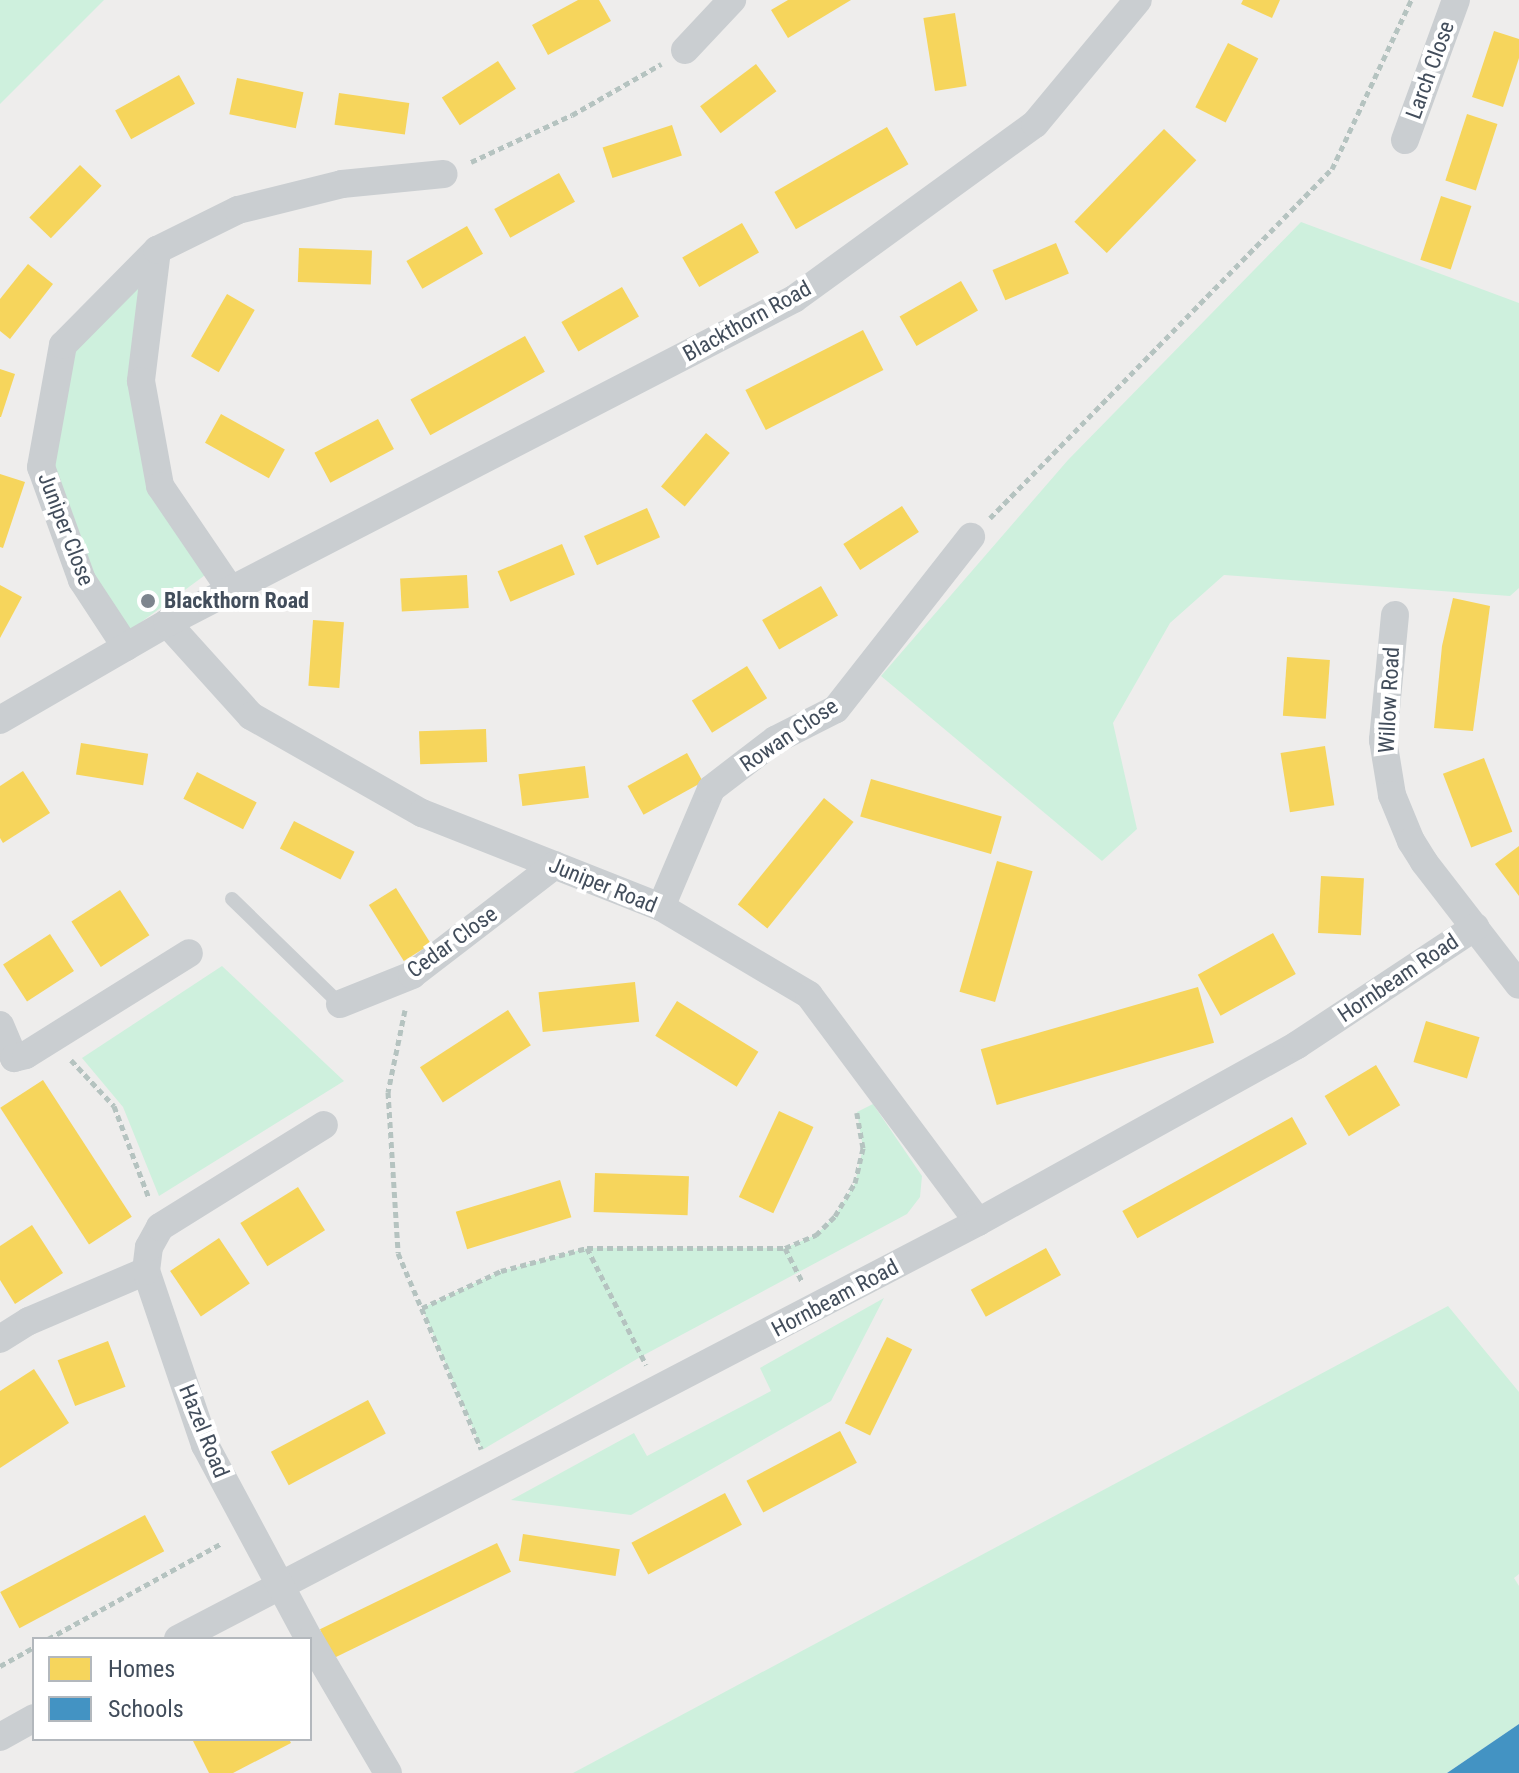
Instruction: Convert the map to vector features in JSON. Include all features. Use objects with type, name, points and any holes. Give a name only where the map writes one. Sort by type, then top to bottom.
[{"type":"street","points":[[685,50],[732,0]]},
{"type":"street","name":"Larch Close","points":[[1405,140],[1456,0]]},
{"type":"street","name":"Blackthorn Road","points":[[0,720],[230,589],[794,299],[1035,124],[1127,4]]},
{"type":"street","name":"Juniper Close","points":[[126,647],[82,580],[41,467],[63,345],[157,250],[238,210],[342,184],[444,174]]},
{"type":"street","points":[[157,250],[141,381],[160,486],[230,589]]},
{"type":"street","name":"Rowan Close","points":[[661,907],[711,789],[775,740],[836,709],[971,537]]},
{"type":"street","name":"Willow Road","points":[[1395,615],[1383,740],[1392,795],[1411,841],[1519,985]]},
{"type":"street","name":"Juniper Road","points":[[167,623],[251,716],[422,813],[661,907],[809,995],[978,1222]]},
{"type":"street","name":"Cedar Close","points":[[340,1004],[412,975],[555,865]]},
{"type":"street","name":"Hornbeam Road","points":[[182,1637],[277,1584],[493,1476],[978,1222],[1297,1045],[1475,927]]},
{"type":"street","points":[[0,1025],[7,1067],[189,953]]},
{"type":"street","points":[[0,1339],[29,1321],[146,1271],[149,1247],[160,1227],[324,1125]]},
{"type":"street","name":"Hazel Road","points":[[146,1271],[205,1445],[277,1584],[308,1637]]},
{"type":"street","name":"Hazel Road","points":[[312,1643],[388,1773]]},
{"type":"street","points":[[0,1737],[32,1719]]},
{"type":"lane","points":[[232,899],[340,1004]]},
{"type":"path","points":[[971,537],[1332,169],[1411,0]]},
{"type":"path","points":[[444,174],[572,115],[685,50]]},
{"type":"path","points":[[412,975],[388,1092],[398,1253],[493,1476]]},
{"type":"path","points":[[51,1039],[114,1106],[160,1227]]},
{"type":"path","points":[[422,1308],[501,1271],[587,1248],[785,1248],[816,1235],[835,1216],[855,1183],[863,1148],[857,1112],[885,1097]]},
{"type":"path","points":[[587,1248],[659,1390]]},
{"type":"path","points":[[52,1637],[248,1529]]},
{"type":"path","points":[[0,1666],[32,1648]]},
{"type":"green space","points":[[0,0],[104,0],[0,104]]},
{"type":"green space","points":[[1301,222],[1519,303],[1519,588],[1510,596],[1224,575],[1170,623],[1113,723],[1137,829],[1102,861],[881,676],[1068,460]]},
{"type":"green space","points":[[149,268],[142,434],[212,570],[129,631],[89,580],[50,468],[73,352]]},
{"type":"green space","points":[[222,966],[344,1081],[159,1196],[123,1107],[82,1058]]},
{"type":"green space","points":[[873,1104],[922,1176],[920,1197],[907,1214],[642,1356],[482,1450],[422,1308],[501,1271],[587,1248],[785,1248],[816,1235],[835,1216],[855,1183],[863,1148],[857,1112]]},
{"type":"green space","points":[[884,1298],[831,1401],[631,1515],[511,1500],[634,1433],[647,1456],[771,1391],[760,1368]]},
{"type":"green space","points":[[1448,1306],[1519,1392],[1519,1574],[1514,1578],[1519,1586],[1519,1724],[1447,1773],[573,1773]]},
{"type":"building: Homes","points":[[578,0],[599,0],[611,21],[548,55],[532,25]]},
{"type":"building: Homes","points":[[788,0],[851,0],[788,38],[771,10]]},
{"type":"building: Homes","points":[[1243,0],[1280,0],[1272,18],[1241,4]]},
{"type":"building: Homes","points":[[955,13],[967,86],[935,91],[923,18]]},
{"type":"building: Homes","points":[[1494,31],[1519,39],[1519,58],[1503,107],[1472,97]]},
{"type":"building: Homes","points":[[1228,43],[1258,58],[1226,123],[1195,107]]},
{"type":"building: Homes","points":[[498,61],[516,89],[460,125],[442,97]]},
{"type":"building: Homes","points":[[756,64],[776,91],[721,133],[700,106]]},
{"type":"building: Homes","points":[[179,75],[195,104],[131,139],[115,110]]},
{"type":"building: Homes","points":[[237,78],[304,92],[296,128],[229,114]]},
{"type":"building: Homes","points":[[339,93],[409,103],[405,135],[335,125]]},
{"type":"building: Homes","points":[[1467,114],[1497,124],[1476,190],[1445,181]]},
{"type":"building: Homes","points":[[672,125],[682,155],[612,178],[603,148]]},
{"type":"building: Homes","points":[[887,127],[908,164],[796,229],[774,192]]},
{"type":"building: Homes","points":[[1164,129],[1196,160],[1107,253],[1074,222]]},
{"type":"building: Homes","points":[[80,165],[102,186],[51,238],[29,218]]},
{"type":"building: Homes","points":[[559,173],[575,202],[510,238],[494,209]]},
{"type":"building: Homes","points":[[1441,196],[1471,206],[1451,270],[1420,260]]},
{"type":"building: Homes","points":[[742,223],[759,252],[699,287],[682,258]]},
{"type":"building: Homes","points":[[467,226],[483,254],[422,289],[406,261]]},
{"type":"building: Homes","points":[[1056,243],[1069,273],[1005,300],[992,270]]},
{"type":"building: Homes","points":[[299,248],[372,251],[371,285],[298,282]]},
{"type":"building: Homes","points":[[28,264],[53,284],[10,339],[0,331],[0,299]]},
{"type":"building: Homes","points":[[961,281],[978,310],[917,346],[900,316]]},
{"type":"building: Homes","points":[[622,287],[639,316],[578,351],[561,322]]},
{"type":"building: Homes","points":[[227,294],[255,310],[219,372],[191,356]]},
{"type":"building: Homes","points":[[863,330],[883,370],[766,430],[745,390]]},
{"type":"building: Homes","points":[[525,336],[545,372],[430,435],[410,400]]},
{"type":"building: Homes","points":[[0,369],[15,374],[1,417],[0,417]]},
{"type":"building: Homes","points":[[221,414],[285,449],[269,478],[205,443]]},
{"type":"building: Homes","points":[[378,419],[394,449],[330,483],[314,453]]},
{"type":"building: Homes","points":[[706,433],[730,453],[685,507],[661,487]]},
{"type":"building: Homes","points":[[0,474],[25,482],[3,548],[0,547]]},
{"type":"building: Homes","points":[[902,506],[919,532],[860,570],[843,544]]},
{"type":"building: Homes","points":[[647,508],[660,537],[597,565],[584,536]]},
{"type":"building: Homes","points":[[562,544],[575,574],[510,602],[498,571]]},
{"type":"building: Homes","points":[[467,575],[469,608],[402,611],[400,579]]},
{"type":"building: Homes","points":[[0,585],[22,597],[0,638]]},
{"type":"building: Homes","points":[[821,586],[838,615],[779,649],[762,620]]},
{"type":"building: Homes","points":[[1453,598],[1490,606],[1473,731],[1434,728],[1442,646]]},
{"type":"building: Homes","points":[[313,620],[344,622],[339,688],[308,686]]},
{"type":"building: Homes","points":[[1287,657],[1330,660],[1326,719],[1283,716]]},
{"type":"building: Homes","points":[[747,666],[767,698],[712,733],[692,700]]},
{"type":"building: Homes","points":[[486,729],[487,762],[420,764],[419,731]]},
{"type":"building: Homes","points":[[81,743],[148,754],[143,785],[76,775]]},
{"type":"building: Homes","points":[[1325,746],[1334,805],[1290,812],[1281,753]]},
{"type":"building: Homes","points":[[687,753],[703,782],[644,815],[628,786]]},
{"type":"building: Homes","points":[[1484,758],[1512,832],[1471,848],[1443,774]]},
{"type":"building: Homes","points":[[585,766],[589,798],[522,806],[518,774]]},
{"type":"building: Homes","points":[[23,771],[50,813],[3,843],[0,838],[0,786]]},
{"type":"building: Homes","points":[[197,772],[257,802],[243,829],[183,799]]},
{"type":"building: Homes","points":[[871,779],[1002,816],[991,854],[860,816]]},
{"type":"building: Homes","points":[[824,798],[854,822],[767,928],[738,904]]},
{"type":"building: Homes","points":[[294,821],[355,852],[341,879],[280,849]]},
{"type":"building: Homes","points":[[1519,846],[1519,896],[1495,864]]},
{"type":"building: Homes","points":[[997,861],[1033,871],[995,1002],[960,992]]},
{"type":"building: Homes","points":[[1321,876],[1364,878],[1361,935],[1318,933]]},
{"type":"building: Homes","points":[[396,888],[431,944],[404,961],[369,905]]},
{"type":"building: Homes","points":[[120,890],[149,935],[101,967],[71,922]]},
{"type":"building: Homes","points":[[1273,933],[1296,974],[1221,1016],[1198,975]]},
{"type":"building: Homes","points":[[50,934],[74,971],[27,1001],[3,964]]},
{"type":"building: Homes","points":[[635,982],[639,1022],[543,1032],[539,992]]},
{"type":"building: Homes","points":[[1198,987],[1214,1043],[997,1105],[981,1049]]},
{"type":"building: Homes","points":[[677,1001],[758,1052],[737,1087],[655,1036]]},
{"type":"building: Homes","points":[[508,1010],[531,1045],[443,1102],[420,1067]]},
{"type":"building: Homes","points":[[1426,1021],[1480,1037],[1467,1078],[1413,1062]]},
{"type":"building: Homes","points":[[1376,1065],[1400,1105],[1349,1136],[1325,1096]]},
{"type":"building: Homes","points":[[43,1080],[132,1217],[89,1244],[0,1108]]},
{"type":"building: Homes","points":[[779,1111],[813,1127],[773,1213],[739,1197]]},
{"type":"building: Homes","points":[[1292,1117],[1307,1144],[1137,1238],[1122,1211]]},
{"type":"building: Homes","points":[[595,1173],[689,1176],[688,1215],[594,1212]]},
{"type":"building: Homes","points":[[560,1180],[571,1217],[467,1249],[456,1212]]},
{"type":"building: Homes","points":[[298,1187],[325,1230],[267,1266],[240,1223]]},
{"type":"building: Homes","points":[[32,1225],[63,1273],[15,1304],[0,1280],[0,1246]]},
{"type":"building: Homes","points":[[219,1238],[250,1284],[201,1317],[170,1271]]},
{"type":"building: Homes","points":[[1046,1248],[1061,1275],[986,1317],[971,1290]]},
{"type":"building: Homes","points":[[887,1337],[912,1349],[870,1436],[845,1423]]},
{"type":"building: Homes","points":[[108,1341],[126,1387],[75,1406],[58,1360]]},
{"type":"building: Homes","points":[[34,1369],[69,1423],[0,1468],[0,1391]]},
{"type":"building: Homes","points":[[368,1400],[386,1434],[289,1485],[271,1452]]},
{"type":"building: Homes","points":[[840,1431],[857,1463],[763,1513],[746,1481]]},
{"type":"building: Homes","points":[[725,1493],[742,1525],[648,1575],[631,1543]]},
{"type":"building: Homes","points":[[145,1515],[164,1551],[19,1628],[0,1592]]},
{"type":"building: Homes","points":[[523,1534],[620,1549],[616,1576],[519,1561]]},
{"type":"building: Homes","points":[[497,1543],[511,1572],[334,1658],[320,1629]]},
{"type":"building: Homes","points":[[193,1741],[291,1743],[233,1773],[209,1773]]},
{"type":"building: Schools","points":[[1519,1724],[1519,1773],[1447,1773]]},
{"type":"place","name":"Blackthorn Road","points":[[148,601]]}]
